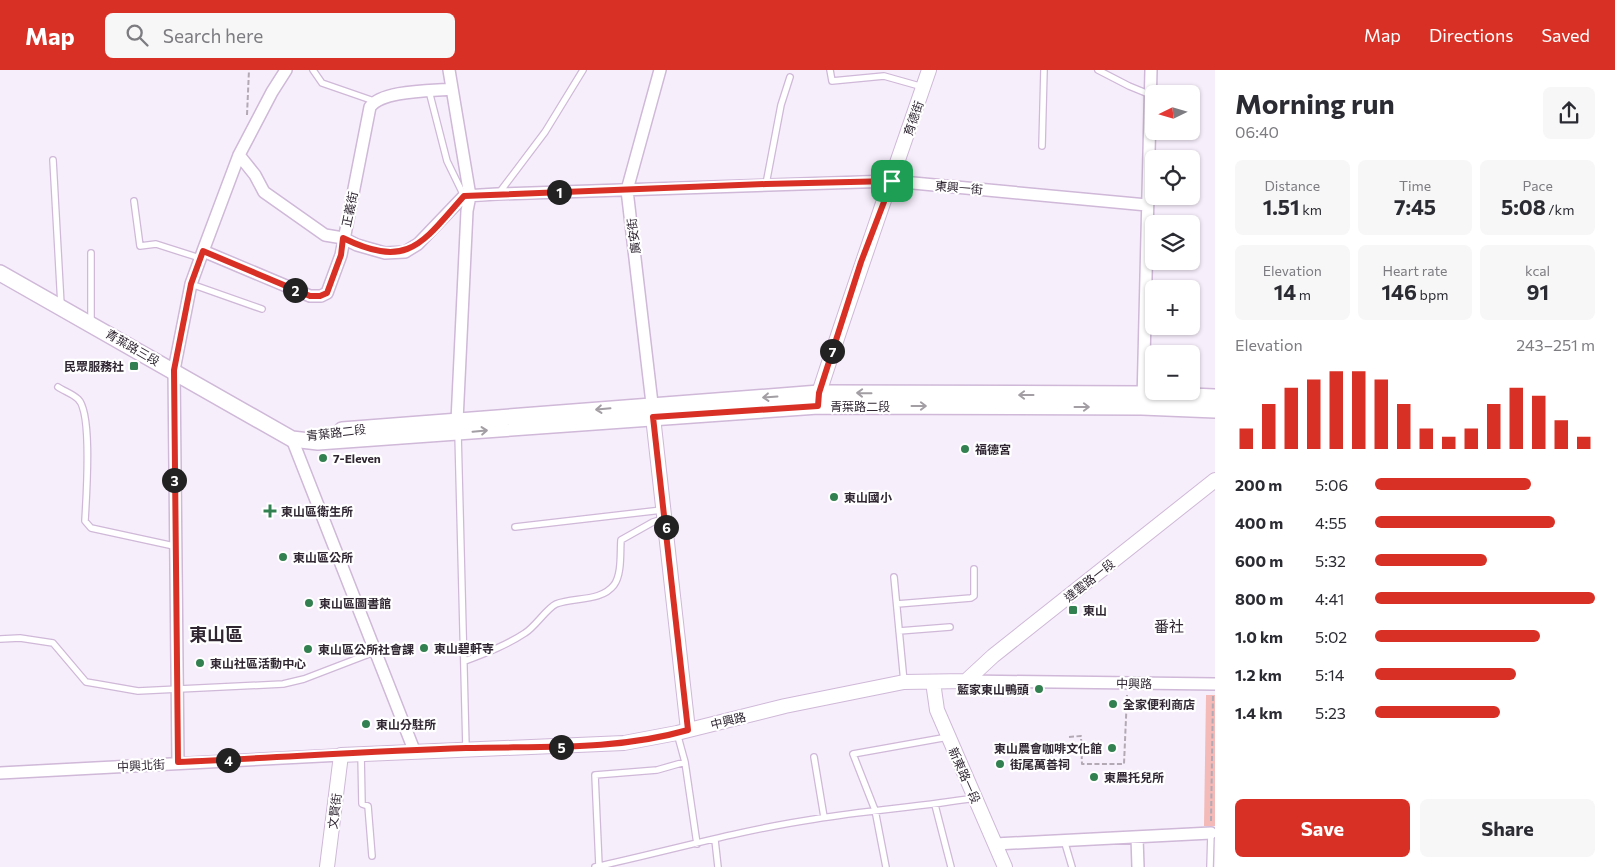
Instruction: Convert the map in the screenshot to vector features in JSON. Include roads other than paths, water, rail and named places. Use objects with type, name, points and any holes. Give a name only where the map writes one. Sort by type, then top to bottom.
[{"type":"main road","name":"青葉路三段","points":[[0,272],[292,439]]},
{"type":"main road","name":"青葉路二段","points":[[292,439],[318,442],[458,427],[818,399],[1143,401],[1215,397]]},
{"type":"main road","name":"青葉路二段","points":[[1143,401],[1215,410]]},
{"type":"street","points":[[178,762],[174,546],[174,370],[191,284],[202,254],[239,155],[272,92],[286,70]]},
{"type":"street","points":[[449,70],[467,196],[464,318],[458,427]]},
{"type":"street","name":"廣安街","points":[[660,70],[627,190],[665,514],[683,732]]},
{"type":"street","name":"育德街","points":[[818,399],[861,262],[892,181],[929,70]]},
{"type":"street","points":[[1151,70],[1151,85]]},
{"type":"street","points":[[374,101],[389,96],[452,90]]},
{"type":"street","name":"正義街","points":[[202,254],[310,296],[320,296],[327,293],[341,255],[370,107],[374,101]]},
{"type":"street","points":[[239,155],[255,175],[264,192],[325,235],[343,238],[357,245],[385,253],[406,252],[418,244],[467,196]]},
{"type":"street","name":"東興一街","points":[[467,196],[892,181],[1145,205]]},
{"type":"street","points":[[1143,401],[1147,205]]},
{"type":"street","points":[[292,439],[377,651],[414,750]]},
{"type":"street","name":"達雲路一段","points":[[966,681],[993,656],[1215,480]]},
{"type":"street","name":"中興路","points":[[341,754],[624,743],[683,732],[785,706],[904,682],[1214,684]]},
{"type":"street","name":"新東路一段","points":[[932,682],[937,710],[1005,867]]},
{"type":"street","name":"中興北街","points":[[0,772],[341,754]]},
{"type":"street","name":"文賢街","points":[[327,867],[341,754]]},
{"type":"street","points":[[995,844],[1064,839],[1211,834]]},
{"type":"street","points":[[1137,837],[1138,867]]},
{"type":"lane","points":[[312,70],[322,83],[374,101]]},
{"type":"lane","points":[[497,194],[545,132],[583,70]]},
{"type":"lane","points":[[830,70],[832,81],[884,76],[923,87]]},
{"type":"lane","points":[[1042,146],[1044,70]]},
{"type":"lane","points":[[1098,70],[1145,93]]},
{"type":"lane","points":[[766,184],[781,105],[790,77]]},
{"type":"lane","points":[[429,91],[448,161],[467,196]]},
{"type":"lane","points":[[53,160],[62,307]]},
{"type":"lane","points":[[134,201],[140,246],[156,244],[202,254]]},
{"type":"lane","points":[[91,253],[91,323]]},
{"type":"lane","points":[[191,284],[262,309]]},
{"type":"lane","points":[[58,388],[79,399],[84,410],[88,464],[85,521],[91,528],[174,546]]},
{"type":"lane","points":[[458,427],[466,748]]},
{"type":"lane","points":[[465,661],[507,643],[526,632],[555,604],[595,596],[608,591],[615,584],[619,572],[621,540],[665,514]]},
{"type":"lane","points":[[515,527],[665,514]]},
{"type":"lane","points":[[896,604],[971,598],[974,596],[974,569]]},
{"type":"lane","points":[[894,577],[904,682]]},
{"type":"lane","points":[[899,631],[950,627]]},
{"type":"lane","points":[[0,639],[20,638],[53,643],[86,682],[138,691],[176,690],[209,686],[283,684],[377,651]]},
{"type":"lane","points":[[683,732],[684,762],[697,844]]},
{"type":"lane","points":[[886,867],[875,810],[853,754],[948,737]]},
{"type":"lane","points":[[361,754],[362,804],[368,806],[372,856]]},
{"type":"lane","points":[[814,757],[824,818]]},
{"type":"lane","points":[[684,762],[658,770],[595,775],[597,867],[767,827],[875,810],[935,805],[976,797]]},
{"type":"lane","points":[[935,805],[951,867]]},
{"type":"lane","points":[[1210,867],[1211,834]]},
{"type":"lane","points":[[1064,839],[1072,867]]},
{"type":"lane","points":[[714,840],[718,867]]},
{"type":"place","name":"民眾服務社","points":[[134,366]]},
{"type":"place","name":"福德宮","points":[[965,449]]},
{"type":"place","name":"7-Eleven","points":[[323,458]]},
{"type":"place","name":"東山國小","points":[[834,497]]},
{"type":"place","name":"東山區衛生所","points":[[270,511]]},
{"type":"place","name":"東山區公所","points":[[283,557]]},
{"type":"place","name":"東山區圖書館","points":[[309,603]]},
{"type":"place","name":"東山","points":[[1073,610]]},
{"type":"place","name":"東山碧軒寺","points":[[424,648]]},
{"type":"place","name":"東山區公所社會課","points":[[308,649]]},
{"type":"place","name":"東山社區活動中心","points":[[200,663]]},
{"type":"place","name":"藍家東山鴨頭","points":[[1039,689]]},
{"type":"place","name":"全家便利商店","points":[[1113,704]]},
{"type":"place","name":"東山分駐所","points":[[366,724]]},
{"type":"place","name":"東山農會咖啡文化館","points":[[1112,748]]},
{"type":"place","name":"街尾萬善祠","points":[[1000,764]]},
{"type":"place","name":"東農托兒所","points":[[1094,777]]},
{"type":"district","name":"番社","points":[[1169,626]]},
{"type":"district","name":"東山區","points":[[216,634]]}]
